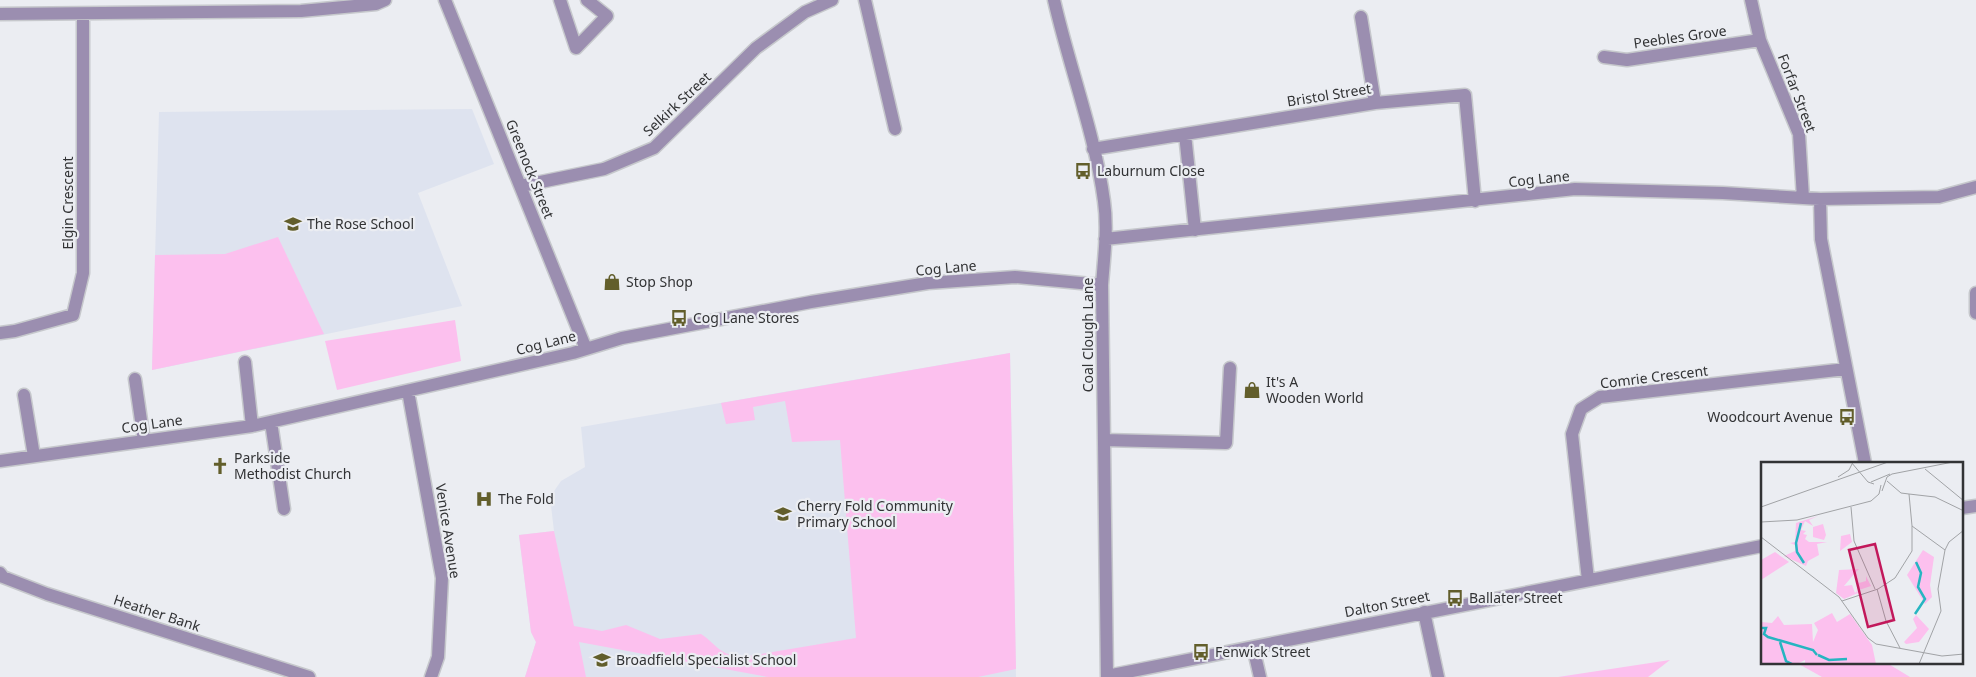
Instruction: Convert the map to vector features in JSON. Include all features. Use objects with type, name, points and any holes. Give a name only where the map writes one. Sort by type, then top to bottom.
[{"type":"street","points":[[0,14],[301,12],[376,4],[384,0]]},
{"type":"street","points":[[560,0],[576,48],[607,16],[586,0]]},
{"type":"street","name":"Selkirk Street","points":[[521,186],[604,169],[654,148],[756,48],[806,12],[832,0]]},
{"type":"street","points":[[865,0],[894,129]]},
{"type":"street","name":"Coal Clough Lane","points":[[1054,0],[1093,149],[1104,201],[1106,239],[1102,285],[1107,677]]},
{"type":"street","name":"Forfar Street","points":[[1751,0],[1760,40],[1799,134],[1803,198]]},
{"type":"street","name":"Greenock Street","points":[[451,1],[521,186],[586,348]]},
{"type":"street","name":"Elgin Crescent","points":[[0,333],[15,331],[74,315],[82,273],[83,14]]},
{"type":"street","points":[[1361,17],[1375,103]]},
{"type":"street","name":"Peebles Grove","points":[[1604,57],[1627,60],[1760,40]]},
{"type":"street","name":"Bristol Street","points":[[1093,149],[1375,103],[1465,95],[1475,201]]},
{"type":"street","points":[[1185,134],[1196,230]]},
{"type":"street","name":"Cog Lane","points":[[1106,239],[1574,189],[1723,193],[1820,199],[1939,197],[1976,187]]},
{"type":"street","points":[[1820,199],[1821,239],[1865,462]]},
{"type":"street","name":"Cog Lane","points":[[0,461],[252,426],[408,391],[632,336],[811,302],[928,283],[1015,277],[1102,285]]},
{"type":"street","points":[[1976,292],[1976,313]]},
{"type":"street","points":[[245,362],[252,426]]},
{"type":"street","points":[[1104,440],[1226,443],[1230,368]]},
{"type":"street","name":"Comrie Crescent","points":[[1588,580],[1572,434],[1581,409],[1600,397],[1846,369]]},
{"type":"street","points":[[135,379],[144,441]]},
{"type":"street","name":"Venice Avenue","points":[[408,391],[442,578],[438,657],[431,677]]},
{"type":"street","points":[[24,395],[34,456]]},
{"type":"street","points":[[271,422],[284,509]]},
{"type":"street","name":"Dalton Street","points":[[1107,677],[1424,612],[1761,546]]},
{"type":"street","name":"Heather Bank","points":[[0,573],[4,577],[46,594],[309,677]]},
{"type":"street","points":[[1424,612],[1438,677]]},
{"type":"street","points":[[1253,647],[1260,677]]},
{"type":"shaded area","name":"The Rose School","points":[[472,109],[494,164],[418,193],[462,306],[152,370],[159,112]]},
{"type":"shaded area","points":[[278,237],[324,334],[152,370],[155,255],[225,254]]},
{"type":"shaded area","points":[[455,320],[461,361],[337,390],[325,341]]},
{"type":"shaded area","name":"Cherry Fold Community Primary School","points":[[1010,353],[1016,677],[525,677],[536,642],[531,632],[519,535],[554,531],[550,497],[561,481],[585,467],[581,427]]},
{"type":"shaded area","points":[[1010,353],[1016,669],[978,677],[768,677],[579,642],[586,677],[525,677],[536,642],[531,632],[519,535],[554,531],[574,626],[602,631],[626,625],[660,639],[701,634],[723,652],[743,657],[856,638],[840,440],[792,442],[785,401],[753,407],[755,420],[726,424],[721,403]]},
{"type":"shaded area","points":[[1670,660],[1648,677],[1558,677]]},
{"type":"shaded area","points":[[1799,664],[1889,664],[1910,677],[1822,677]]},
{"type":"place","name":"Laburnum Close","points":[[1083,171]]},
{"type":"place","name":"The Rose School","points":[[293,224]]},
{"type":"place","name":"Stop Shop","points":[[612,282]]},
{"type":"place","name":"Cog Lane Stores","points":[[679,318]]},
{"type":"place","name":"It's A Wooden World","points":[[1252,390]]},
{"type":"place","name":"Woodcourt Avenue","points":[[1847,417]]},
{"type":"place","name":"Parkside Methodist Church","points":[[220,466]]},
{"type":"place","name":"The Fold","points":[[484,499]]},
{"type":"place","name":"Cherry Fold Community Primary School","points":[[783,514]]},
{"type":"place","name":"Ballater Street","points":[[1455,598]]},
{"type":"place","name":"Fenwick Street","points":[[1201,652]]},
{"type":"place","name":"Broadfield Specialist School","points":[[602,660]]}]
